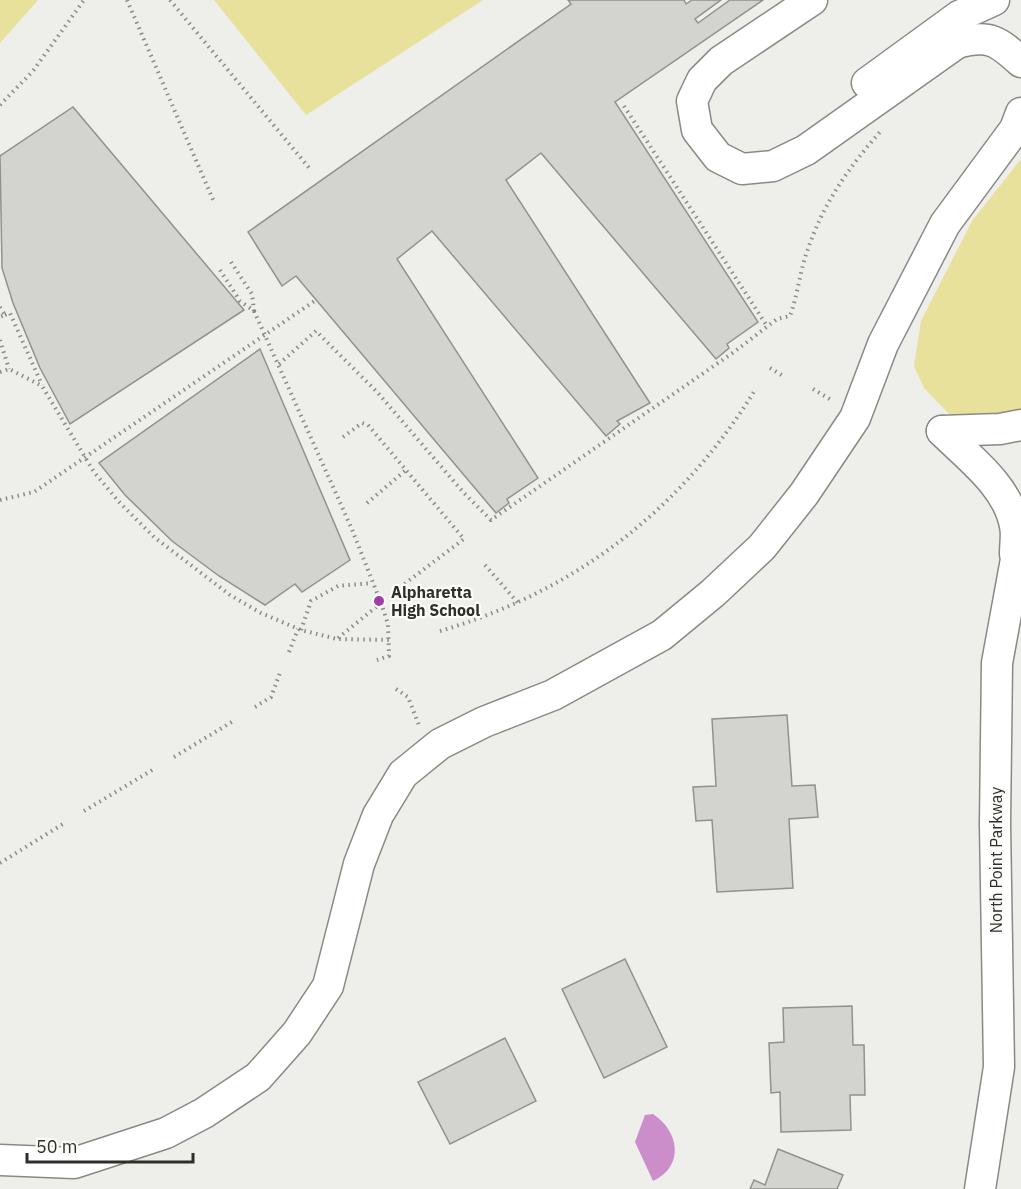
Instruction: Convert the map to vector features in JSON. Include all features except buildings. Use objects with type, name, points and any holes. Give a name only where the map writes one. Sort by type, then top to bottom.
[{"type":"street","points":[[812,0],[721,61],[702,80],[692,101],[696,130],[718,157],[742,169],[773,166],[806,150],[904,68],[960,16],[994,0]]},
{"type":"street","points":[[857,90],[957,43],[978,37],[1000,43],[1021,62]]},
{"type":"street","points":[[0,1161],[74,1162],[166,1133],[204,1113],[258,1077],[297,1033],[328,986],[360,864],[378,815],[403,774],[440,744],[484,722],[553,695],[662,635],[713,593],[762,546],[804,494],[855,418],[883,344],[945,224],[1016,129],[1021,113]]},
{"type":"street","points":[[1014,567],[1016,527],[1009,505],[982,470],[942,431],[1000,429],[1021,425]]},
{"type":"street","name":"North Point Parkway","points":[[980,1189],[999,1067],[994,824],[998,663],[1021,532]]},
{"type":"path","points":[[0,105],[33,71],[84,0]]},
{"type":"path","points":[[127,0],[214,202]]},
{"type":"path","points":[[170,0],[310,168]]},
{"type":"path","points":[[624,106],[767,326]]},
{"type":"path","points":[[279,364],[316,331],[378,393],[462,492],[491,520],[734,352],[777,319],[790,316],[807,250],[828,201],[856,159],[882,128]]},
{"type":"path","points":[[231,262],[252,294],[254,311],[266,333],[351,527],[381,603],[390,640],[389,656],[377,660]]},
{"type":"path","points":[[220,270],[240,301],[254,311]]},
{"type":"path","points":[[0,500],[34,492],[316,300]]},
{"type":"path","points":[[0,307],[2,316],[10,313],[42,386],[85,456],[119,502],[172,551],[230,595],[261,614],[299,630],[337,639],[390,640]]},
{"type":"path","points":[[0,340],[9,369],[42,386]]},
{"type":"path","points":[[770,368],[785,377]]},
{"type":"path","points":[[0,372],[9,369]]},
{"type":"path","points":[[813,389],[840,405]]},
{"type":"path","points":[[440,631],[493,615],[550,588],[585,567],[655,514],[718,446],[755,390]]},
{"type":"path","points":[[343,437],[362,423],[368,425],[464,539],[404,585]]},
{"type":"path","points":[[367,503],[406,470]]},
{"type":"path","points":[[485,565],[518,603]]},
{"type":"path","points":[[289,652],[311,601],[338,586],[372,583]]},
{"type":"path","points":[[337,639],[381,603]]},
{"type":"path","points":[[255,707],[271,697],[280,673]]},
{"type":"path","points":[[174,757],[235,720]]},
{"type":"path","points":[[84,811],[154,769]]},
{"type":"path","points":[[0,863],[63,824]]},
{"type":"shaded area","points":[[0,0],[38,0],[0,43]]},
{"type":"shaded area","points":[[214,0],[483,0],[306,115]]},
{"type":"shaded area","points":[[1021,159],[1021,419],[978,425],[949,414],[924,388],[914,366],[921,321],[972,221]]},
{"type":"shaded area","points":[[653,1114],[668,1130],[675,1148],[670,1167],[653,1181],[635,1142],[645,1115]]},
{"type":"place","name":"Alpharetta High School","points":[[379,601]]}]
